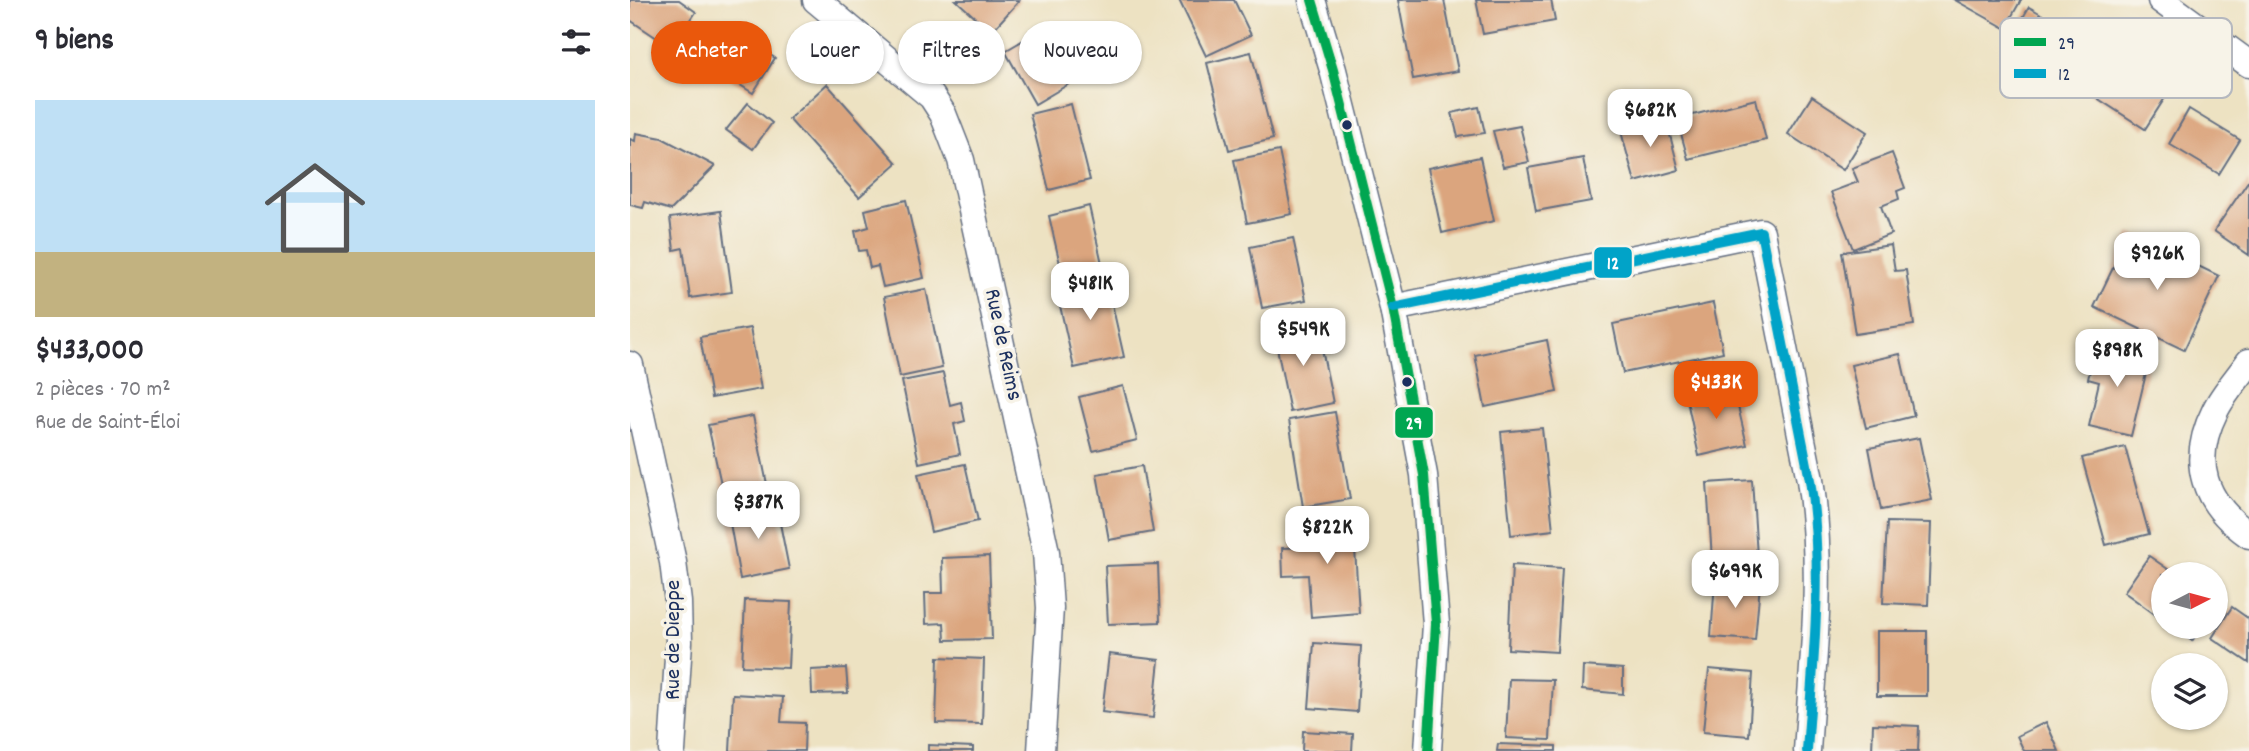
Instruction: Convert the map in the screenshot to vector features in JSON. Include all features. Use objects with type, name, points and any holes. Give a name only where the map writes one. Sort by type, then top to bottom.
[{"type":"street","name":"Rue de Reims","points":[[816,0],[932,97],[943,114],[961,160],[1046,552],[1050,608],[1041,751]]},
{"type":"street","points":[[1312,0],[1333,70],[1393,308],[1424,475],[1436,624],[1428,751]]},
{"type":"street","points":[[2161,0],[2186,18]]},
{"type":"street","points":[[2232,52],[2249,64]]},
{"type":"street","points":[[1393,308],[1761,232],[1816,518],[1818,589],[1807,751]]},
{"type":"street","points":[[2249,362],[2216,408],[2207,430],[2203,461],[2208,492],[2220,510],[2249,535]]},
{"type":"street","name":"Rue de Dieppe","points":[[630,365],[673,562],[678,602],[672,751]]},
{"type":"building","points":[[630,0],[679,0],[696,12],[690,21],[651,21],[651,34],[630,20]]},
{"type":"building","points":[[956,0],[1020,0],[1001,21],[979,21]]},
{"type":"building","points":[[1179,0],[1234,0],[1251,35],[1206,56]]},
{"type":"building","points":[[1398,0],[1444,0],[1458,71],[1413,79]]},
{"type":"building","points":[[1476,0],[1551,0],[1555,21],[1483,34]]},
{"type":"building","points":[[1955,0],[2021,0],[2011,18],[2000,18],[2000,25]]},
{"type":"building","points":[[2029,7],[2048,18],[2023,18]]},
{"type":"building","points":[[1019,43],[1019,76],[1005,51]]},
{"type":"building","points":[[1251,52],[1273,139],[1229,150],[1207,63]]},
{"type":"building","points":[[739,84],[759,84],[753,93]]},
{"type":"building","points":[[827,84],[897,163],[859,197],[789,119]]},
{"type":"building","points":[[1024,84],[1069,84],[1035,104]]},
{"type":"building","points":[[1812,96],[1867,132],[1843,170],[1788,134]]},
{"type":"building","points":[[2097,98],[2165,98],[2145,129]]},
{"type":"building","points":[[1756,99],[1766,140],[1688,159],[1677,119]]},
{"type":"building","points":[[748,103],[772,123],[753,149],[726,130]]},
{"type":"building","points":[[1071,104],[1090,180],[1049,190],[1030,114]]},
{"type":"building","points":[[1479,107],[1485,133],[1458,137],[1452,113]]},
{"type":"building","points":[[2189,109],[2240,140],[2219,174],[2169,144]]},
{"type":"building","points":[[1665,116],[1679,170],[1635,182],[1620,128]]},
{"type":"building","points":[[1520,126],[1529,162],[1503,167],[1493,131]]},
{"type":"building","points":[[636,133],[662,138],[715,166],[671,210],[645,202],[643,208],[630,205],[630,139],[635,141]]},
{"type":"building","points":[[1279,151],[1292,214],[1247,223],[1234,160]]},
{"type":"building","points":[[1892,153],[1905,188],[1897,191],[1899,199],[1881,206],[1891,234],[1853,249],[1831,192],[1858,182],[1852,168]]},
{"type":"building","points":[[1480,157],[1494,221],[1442,233],[1428,168]]},
{"type":"building","points":[[1583,158],[1591,201],[1536,211],[1528,168]]},
{"type":"building","points":[[2249,180],[2249,255],[2214,231]]},
{"type":"building","points":[[906,200],[924,278],[883,287],[878,266],[870,268],[866,250],[859,251],[855,231],[869,227],[865,210]]},
{"type":"building","points":[[1089,206],[1103,268],[1063,277],[1049,216]]},
{"type":"building","points":[[721,211],[732,292],[690,298],[683,248],[674,250],[670,218]]},
{"type":"building","points":[[2130,233],[2219,276],[2184,350],[2094,307]]},
{"type":"building","points":[[1293,238],[1306,300],[1262,308],[1250,247]]},
{"type":"building","points":[[1891,245],[1895,271],[1906,270],[1914,325],[1855,334],[1842,252]]},
{"type":"building","points":[[1106,277],[1124,357],[1074,368],[1056,288]]},
{"type":"building","points":[[926,289],[942,368],[900,377],[884,297]]},
{"type":"building","points":[[1713,303],[1723,352],[1623,373],[1613,324]]},
{"type":"building","points":[[1317,325],[1333,403],[1290,412],[1274,333]]},
{"type":"building","points":[[750,328],[761,389],[711,398],[700,337]]},
{"type":"building","points":[[1547,340],[1557,392],[1485,407],[1475,355]]},
{"type":"building","points":[[2096,345],[2150,357],[2131,436],[2089,426],[2099,382],[2088,379]]},
{"type":"building","points":[[1900,354],[1914,416],[1866,428],[1851,365]]},
{"type":"building","points":[[943,373],[950,405],[961,402],[965,421],[954,424],[960,454],[919,463],[902,381]]},
{"type":"building","points":[[1733,385],[1747,445],[1699,456],[1686,396]]},
{"type":"building","points":[[1123,386],[1137,440],[1093,451],[1079,397]]},
{"type":"building","points":[[1335,412],[1350,499],[1303,507],[1289,420]]},
{"type":"building","points":[[753,416],[767,484],[723,493],[708,425]]},
{"type":"building","points":[[1542,428],[1553,530],[1511,535],[1501,432]]},
{"type":"building","points":[[1919,438],[1932,500],[1881,510],[1869,448]]},
{"type":"building","points":[[2125,447],[2149,534],[2106,545],[2082,458]]},
{"type":"building","points":[[965,464],[978,521],[931,532],[918,474]]},
{"type":"building","points":[[1142,466],[1153,532],[1109,540],[1097,474]]},
{"type":"building","points":[[1752,480],[1758,571],[1713,574],[1707,483]]},
{"type":"building","points":[[776,503],[789,569],[740,579],[728,512]]},
{"type":"building","points":[[1353,517],[1359,613],[1311,617],[1308,575],[1283,576],[1282,548],[1306,547],[1304,521]]},
{"type":"building","points":[[1887,522],[1931,523],[1928,605],[1883,603]]},
{"type":"building","points":[[989,556],[992,639],[945,640],[944,623],[926,624],[925,593],[943,593],[942,558]]},
{"type":"building","points":[[2149,556],[2158,562],[2151,562],[2151,611],[2124,592]]},
{"type":"building","points":[[1158,564],[1160,622],[1108,624],[1105,566]]},
{"type":"building","points":[[1512,565],[1562,568],[1557,652],[1508,649]]},
{"type":"building","points":[[1715,581],[1760,584],[1755,640],[1711,637]]},
{"type":"building","points":[[745,600],[791,602],[788,668],[742,666]]},
{"type":"building","points":[[2232,607],[2249,619],[2249,663],[2213,639],[2228,639],[2228,613]]},
{"type":"building","points":[[1877,631],[1927,631],[1927,696],[1877,696]]},
{"type":"building","points":[[1314,643],[1361,646],[1357,712],[1309,708]]},
{"type":"building","points":[[1109,654],[1159,660],[1153,718],[1102,712]]},
{"type":"building","points":[[938,657],[984,659],[982,724],[936,723]]},
{"type":"building","points":[[1583,666],[1623,669],[1623,694],[1582,690]]},
{"type":"building","points":[[846,668],[848,693],[812,694],[811,670]]},
{"type":"building","points":[[1709,669],[1753,673],[1749,736],[1703,732]]},
{"type":"building","points":[[1509,679],[1553,680],[1550,740],[1506,738]]},
{"type":"building","points":[[733,694],[783,697],[781,722],[805,723],[804,751],[730,751]]},
{"type":"building","points":[[2046,722],[2059,751],[2024,751],[2017,736]]},
{"type":"building","points":[[1873,724],[1919,726],[1918,751],[1872,751]]},
{"type":"building","points":[[1303,731],[1353,734],[1352,751],[1302,751]]},
{"type":"building","points":[[1498,744],[1556,746],[1556,751],[1497,751]]},
{"type":"building","points":[[928,745],[973,747],[973,751],[928,751]]},
{"type":"transit line","name":"29","points":[[1312,0],[1333,70],[1393,308],[1424,475],[1436,624],[1428,751]]},
{"type":"transit line","name":"12","points":[[1393,308],[1761,232],[1810,480],[1814,514],[1816,615],[1807,751]]}]
